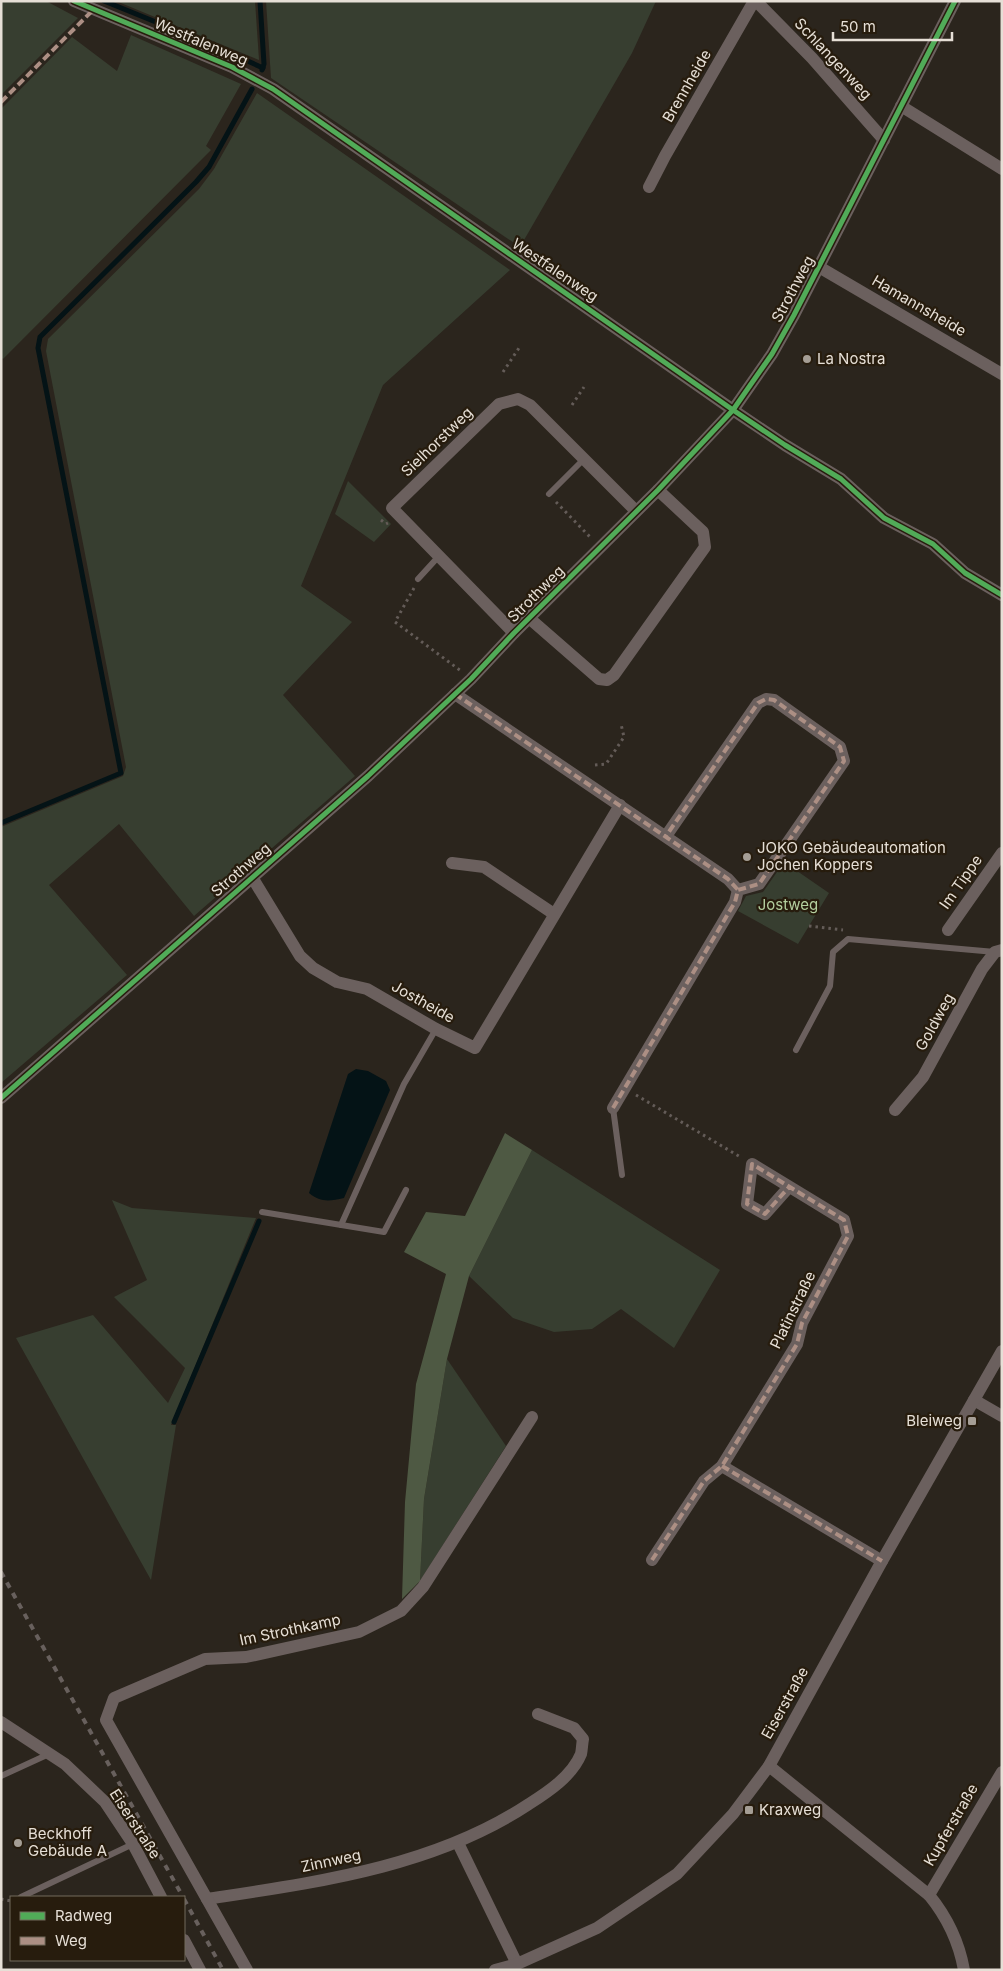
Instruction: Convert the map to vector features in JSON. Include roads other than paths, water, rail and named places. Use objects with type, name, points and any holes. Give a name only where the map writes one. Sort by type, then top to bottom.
[{"type":"street","name":"Westfalenweg","points":[[74,1],[232,67],[274,89],[733,410],[784,445],[842,479],[884,518],[933,544],[965,573],[1002,595]]},
{"type":"street","name":"Schlangenweg","points":[[755,1],[812,58],[884,140]]},
{"type":"street","name":"Brennheide","points":[[649,187],[755,1]]},
{"type":"street","name":"Strothweg","points":[[1,1098],[368,776],[471,679],[658,490],[733,410],[772,354],[819,267],[955,1]]},
{"type":"street","points":[[901,106],[1002,169]]},
{"type":"street","name":"Hamannsheide","points":[[819,267],[1002,374]]},
{"type":"street","name":"Sielhorstweg","points":[[514,634],[392,508],[499,404],[518,399],[530,405],[636,511]]},
{"type":"street","name":"Strothweg","points":[[530,618],[598,679],[607,680],[614,675],[705,547],[703,532],[658,490]]},
{"type":"street","points":[[455,694],[728,878],[738,890]]},
{"type":"street","points":[[666,836],[758,703],[766,699],[774,700],[840,747],[844,761],[759,884],[738,890]]},
{"type":"street","name":"Jostheide","points":[[252,877],[300,956],[313,968],[337,982],[367,989],[436,1029],[475,1048],[620,805]]},
{"type":"street","name":"Im Tippe","points":[[948,930],[1002,853]]},
{"type":"street","points":[[452,863],[484,867],[554,914]]},
{"type":"street","points":[[613,1108],[735,902],[738,890]]},
{"type":"street","name":"Goldweg","points":[[895,1110],[923,1077],[982,969],[998,951]]},
{"type":"street","name":"Platinstraße","points":[[652,1560],[704,1481],[722,1466],[797,1344],[802,1323],[848,1236],[844,1220],[752,1164],[747,1204],[765,1214],[789,1187]]},
{"type":"street","name":"Eiserstraße","points":[[495,1970],[517,1964],[597,1928],[677,1874],[733,1814],[769,1766],[882,1561],[1002,1351]]},
{"type":"street","points":[[974,1400],[1002,1416]]},
{"type":"street","name":"Im Strothkamp","points":[[247,1970],[106,1720],[114,1698],[205,1658],[246,1657],[359,1632],[401,1611],[423,1587],[532,1416]]},
{"type":"street","points":[[722,1466],[882,1561]]},
{"type":"street","name":"Zinnweg","points":[[208,1899],[326,1881],[399,1862],[458,1842],[504,1820],[558,1784],[581,1754],[583,1739],[574,1728],[538,1714]]},
{"type":"street","name":"Eiserstraße","points":[[1,1722],[65,1764],[105,1802],[133,1844],[160,1896]]},
{"type":"street","points":[[769,1766],[929,1896],[942,1912],[955,1939],[964,1970]]},
{"type":"street","name":"Kupferstraße","points":[[929,1896],[1002,1772]]},
{"type":"street","points":[[458,1842],[517,1964]]},
{"type":"street","points":[[185,1942],[200,1970]]},
{"type":"lane","points":[[548,494],[584,459]]},
{"type":"lane","points":[[418,579],[439,556]]},
{"type":"lane","points":[[796,1050],[830,986],[833,952],[848,939],[998,951]]},
{"type":"lane","points":[[341,1224],[404,1084],[436,1029]]},
{"type":"lane","points":[[613,1108],[622,1175]]},
{"type":"lane","points":[[262,1212],[384,1232],[406,1190]]},
{"type":"lane","points":[[1,1776],[49,1754]]},
{"type":"lane","points":[[23,1896],[133,1844]]},
{"type":"waterway","points":[[104,1],[210,44],[263,68]]},
{"type":"waterway","points":[[260,1],[264,64],[262,70]]},
{"type":"waterway","points":[[1,823],[121,773],[38,348],[40,337],[209,167],[252,89]]},
{"type":"waterway","points":[[174,1422],[259,1221]]},
{"type":"railway","points":[[1,1572],[182,1896]]},
{"type":"railway","points":[[185,1901],[223,1970]]},
{"type":"place","name":"La Nostra","points":[[807,359]]},
{"type":"place","name":"JOKO Gebäudeautomation Jochen Koppers","points":[[747,857]]},
{"type":"place","name":"Bleiweg","points":[[972,1421]]},
{"type":"place","name":"Kraxweg","points":[[749,1810]]},
{"type":"place","name":"Beckhoff Gebäude A","points":[[18,1843]]},
{"type":"park label","name":"Jostweg","points":[[788,905]]}]
